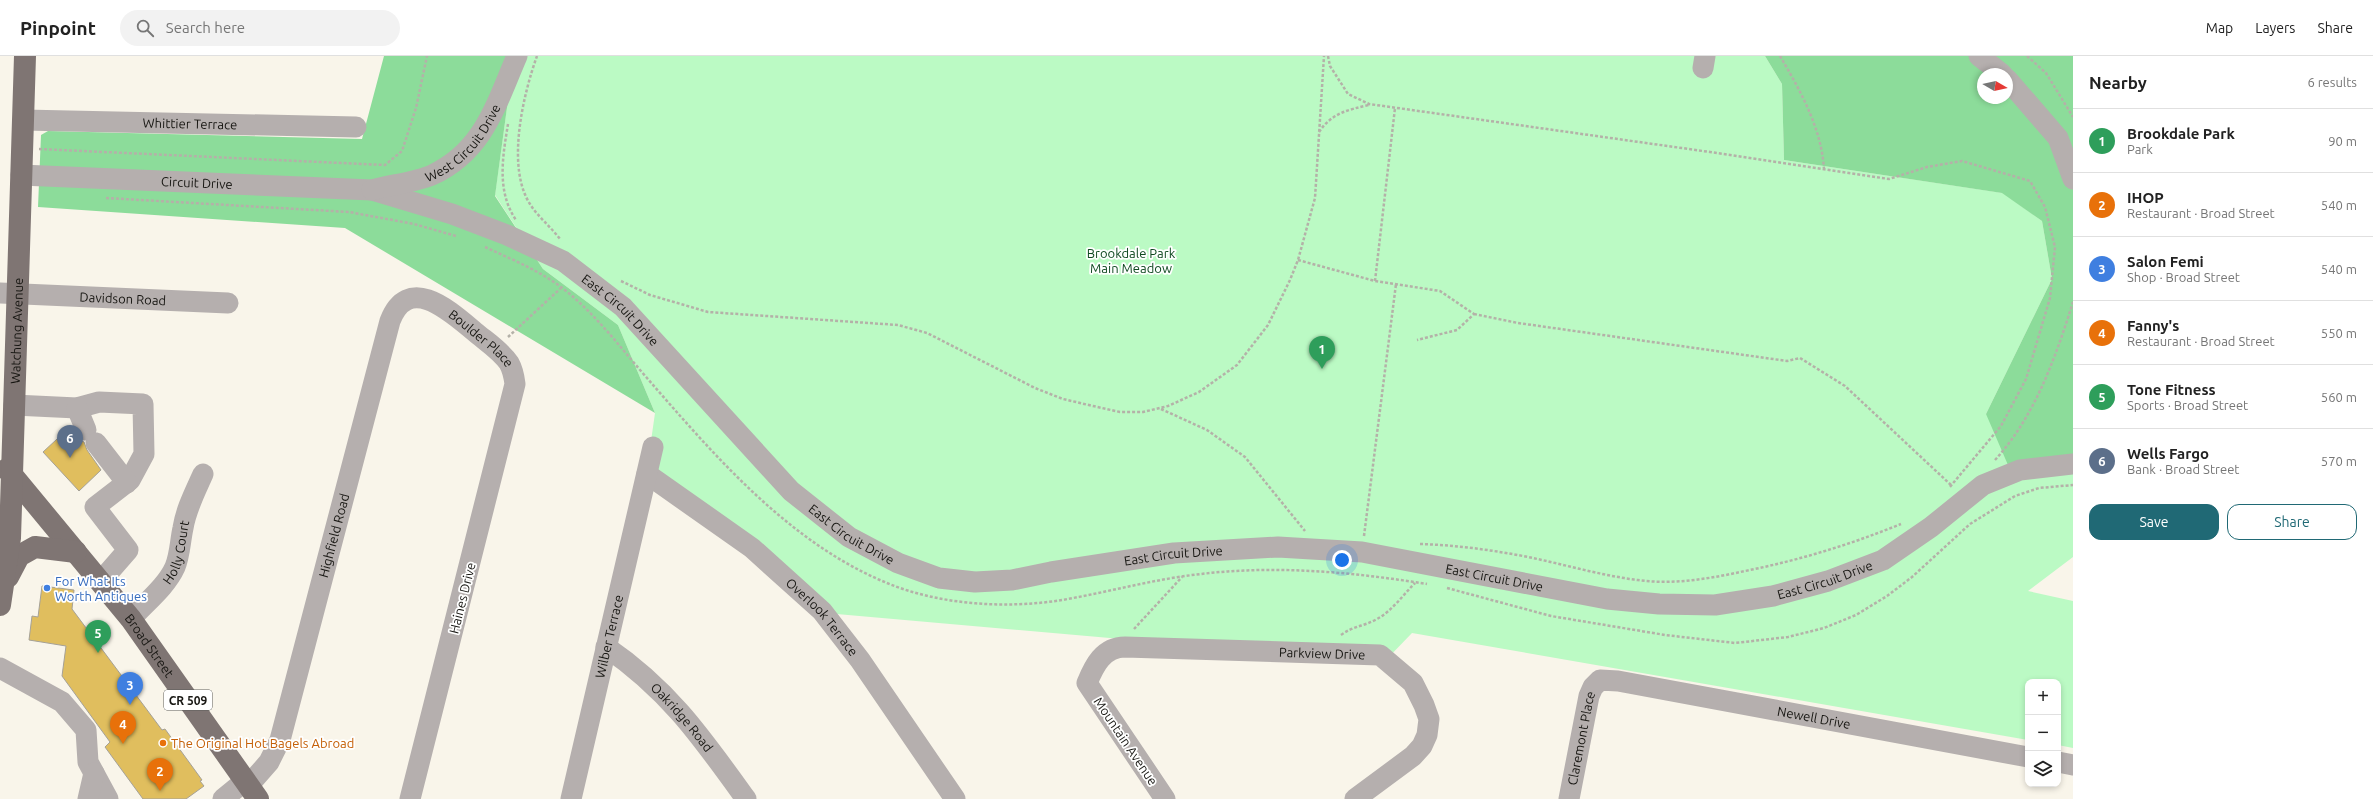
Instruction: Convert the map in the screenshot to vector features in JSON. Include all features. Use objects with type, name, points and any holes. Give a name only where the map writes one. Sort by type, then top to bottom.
[{"type":"main road","name":"Watchung Avenue","points":[[1,597],[10,538],[6,469],[14,405],[9,294],[21,175],[25,56]]},
{"type":"main road","name":"Broad Street","points":[[6,469],[101,581],[131,619],[250,789]]},
{"type":"main road","points":[[1,597],[19,556],[35,547],[76,552]]},
{"type":"street","name":"West Circuit Drive","points":[[372,190],[430,176],[450,165],[468,149],[483,133],[517,56]]},
{"type":"street","points":[[1979,56],[1994,68]]},
{"type":"street","points":[[2013,86],[2058,138],[2073,180]]},
{"type":"street","name":"Whittier Terrace","points":[[23,120],[356,127]]},
{"type":"street","name":"Circuit Drive","points":[[21,175],[372,190]]},
{"type":"street","name":"East Circuit Drive","points":[[372,190],[459,217],[507,235],[563,261],[623,307],[791,491],[849,537],[898,563],[939,578],[975,582],[1012,580],[1051,572],[1174,553],[1260,547],[1362,552],[1607,599],[1658,604],[1715,605],[1773,596],[1828,581],[1883,560],[1931,527],[1983,485],[2020,470],[2073,464]]},
{"type":"street","name":"Davidson Road","points":[[9,294],[228,303]]},
{"type":"street","name":"Highfield Road","points":[[223,799],[250,789],[269,762],[280,740],[390,321],[394,310],[400,304],[413,298],[424,298]]},
{"type":"street","name":"Boulder Place","points":[[424,298],[437,302],[447,309],[495,349],[509,363],[513,372],[513,396]]},
{"type":"street","name":"Haines Drive","points":[[410,799],[513,396]]},
{"type":"street","points":[[14,405],[77,408],[99,402],[143,404],[144,454],[127,483],[95,507],[128,550],[101,581]]},
{"type":"street","points":[[77,408],[91,436],[127,483]]},
{"type":"street","name":"Wilber Terrace","points":[[571,799],[653,447]]},
{"type":"street","name":"Holly Court","points":[[131,619],[165,583],[174,569],[180,553],[183,528],[191,499],[203,474]]},
{"type":"street","name":"Overlook Terrace","points":[[647,474],[752,548],[822,611],[860,660],[955,799]]},
{"type":"street","name":"Oakridge Road","points":[[606,647],[636,667],[661,690],[701,736],[746,799]]},
{"type":"street","name":"Parkview Drive","points":[[1087,684],[1093,667],[1103,654],[1121,647],[1380,655],[1399,669],[1412,683],[1424,705],[1428,719],[1427,735],[1422,746],[1413,756],[1355,799]]},
{"type":"street","points":[[0,668],[62,702],[86,730],[88,762],[108,799]]},
{"type":"street","name":"Newell Drive","points":[[1600,680],[1618,681],[2025,756]]},
{"type":"street","name":"Claremont Place","points":[[1569,799],[1589,696],[1593,687],[1600,680]]},
{"type":"street","points":[[0,686],[27,682]]},
{"type":"street","name":"Mountain Avenue","points":[[1087,684],[1165,799]]},
{"type":"street","points":[[2061,763],[2073,765]]},
{"type":"street","points":[[88,799],[94,773]]},
{"type":"path","points":[[43,150],[385,165],[402,151],[416,108],[426,56]]},
{"type":"path","points":[[537,56],[524,102],[518,143],[518,169],[530,204],[564,244]]},
{"type":"path","points":[[614,278],[650,295],[708,312],[898,325],[927,333],[1035,388],[1064,399],[1120,412],[1143,412],[1159,409],[1199,392],[1237,365],[1268,325],[1298,260],[1315,198],[1324,56]]},
{"type":"path","points":[[1328,56],[1330,66],[1348,94],[1369,104],[1889,179],[1927,167],[1962,161],[2030,181],[2045,207],[2055,247],[2050,298],[2026,379],[2001,426],[1946,491]]},
{"type":"path","points":[[1780,56],[1803,96],[1823,154],[1824,170]]},
{"type":"path","points":[[2027,56],[2046,73],[2073,117]]},
{"type":"path","points":[[1319,132],[1328,120],[1347,110],[1369,104]]},
{"type":"path","points":[[1375,281],[1395,108]]},
{"type":"path","points":[[509,116],[502,166],[502,178],[514,216],[521,226]]},
{"type":"path","points":[[100,198],[350,212],[414,224],[458,237]]},
{"type":"path","points":[[479,245],[528,266],[562,288],[603,326],[702,441],[752,492],[817,544],[846,564],[881,581],[931,598],[986,605],[1060,600],[1183,577],[1229,571],[1277,570],[1369,575],[1435,586]]},
{"type":"path","points":[[1298,260],[1375,281],[1440,291],[1474,314],[1518,323],[1780,360],[1796,360],[1800,358],[1845,386],[1951,485]]},
{"type":"path","points":[[1362,552],[1396,284]]},
{"type":"path","points":[[495,349],[562,288]]},
{"type":"path","points":[[1993,462],[2016,437],[2039,392],[2056,355],[2073,302]]},
{"type":"path","points":[[1417,340],[1457,330],[1474,314]]},
{"type":"path","points":[[1159,409],[1207,430],[1245,457],[1284,503],[1305,531],[1315,549]]},
{"type":"path","points":[[1441,587],[1551,616],[1665,635],[1735,643],[1788,637],[1824,628],[1856,615],[1887,596],[1912,577],[1970,524],[2015,496],[2039,488],[2073,485]]},
{"type":"path","points":[[1415,543],[1455,545],[1529,558],[1594,574],[1647,581],[1695,580],[1797,561],[1846,546],[1903,524]]},
{"type":"path","points":[[1129,635],[1183,577]]},
{"type":"path","points":[[1335,640],[1352,628],[1377,620],[1392,608],[1415,582]]},
{"type":"green space","points":[[384,56],[514,56],[495,196],[543,269],[618,325],[655,413],[345,228],[38,207],[41,135],[48,131],[362,139]]},
{"type":"green space","name":"Brookdale Park Main Meadow","points":[[514,56],[1765,56],[1782,84],[1784,160],[2003,193],[2042,221],[2052,279],[1986,414],[2073,465],[2073,557],[2028,591],[2073,601],[2073,748],[2061,746],[2061,679],[2025,679],[2025,739],[1412,633],[1384,662],[814,612],[648,462],[655,413],[618,325],[543,269],[495,195]]},
{"type":"green space","points":[[1765,56],[2073,56],[2073,465],[2011,472],[1986,414],[2052,279],[2042,221],[2002,193],[1784,160],[1782,84]]},
{"type":"building","points":[[70,427],[78,439],[84,442],[87,450],[101,470],[79,491],[43,452]]},
{"type":"building","points":[[42,586],[74,590],[72,609],[162,730],[165,729],[202,780],[200,781],[204,786],[186,799],[143,799],[105,747],[110,742],[62,676],[66,646],[29,640],[32,616],[38,617]]},
{"type":"place","name":"Brookdale Park","points":[[1322,369]]},
{"type":"place","name":"Wells Fargo","points":[[70,458]]},
{"type":"place","name":"For What Its Worth Antiques","points":[[47,588]]},
{"type":"place","name":"Tone Fitness","points":[[98,653]]},
{"type":"place","name":"Salon Femi","points":[[130,705]]},
{"type":"place","name":"The Original Hot Bagels Abroad","points":[[163,743]]},
{"type":"place","name":"Fanny's","points":[[123,744]]},
{"type":"place","name":"IHOP","points":[[160,791]]}]
